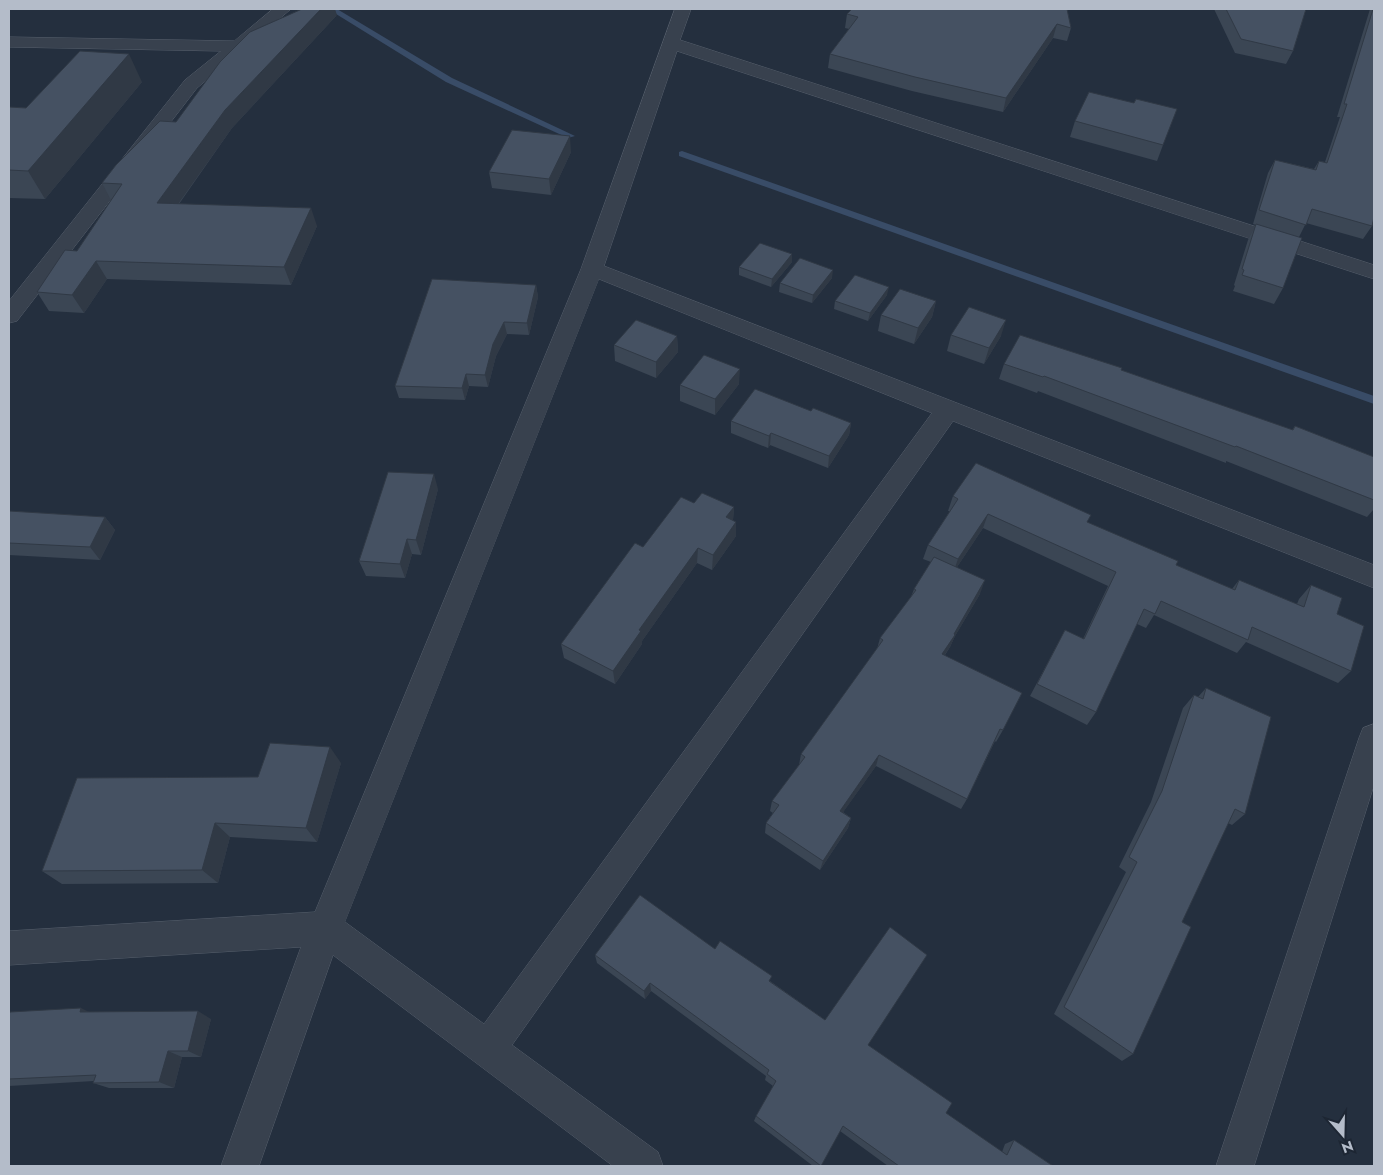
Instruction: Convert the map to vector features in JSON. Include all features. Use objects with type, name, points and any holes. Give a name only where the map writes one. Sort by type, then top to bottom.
[{"type":"street","points":[[9,316],[191,84],[283,9]]},
{"type":"street","points":[[240,1166],[325,928],[592,269],[683,9]]},
{"type":"street","points":[[9,42],[238,46]]},
{"type":"street","points":[[671,44],[1374,272]]},
{"type":"street","points":[[592,269],[1374,577]]},
{"type":"street","points":[[487,1050],[948,409]]},
{"type":"street","points":[[1236,1166],[1374,738]]},
{"type":"street","points":[[9,948],[325,928],[644,1166]]},
{"type":"building","points":[[302,9],[321,9],[225,110],[157,203],[311,208],[284,267],[96,261],[72,295],[37,292],[65,250],[77,251],[122,184],[102,183],[116,165],[160,121],[176,122],[220,62],[250,32]]},
{"type":"building","points":[[852,9],[1067,9],[1071,28],[1057,24],[1006,98],[915,77],[830,54],[858,17],[847,14]]},
{"type":"building","points":[[1226,9],[1306,9],[1293,51],[1241,39]]},
{"type":"building","points":[[1373,9],[1374,217],[1372,226],[1312,209],[1306,225],[1259,210],[1275,160],[1316,170],[1319,161],[1327,163],[1347,104],[1344,104]]},
{"type":"building","points":[[80,51],[129,54],[28,171],[9,170],[9,107],[26,108]]},
{"type":"building","points":[[1089,92],[1134,103],[1136,99],[1177,109],[1163,145],[1075,121]]},
{"type":"building","points":[[512,130],[570,136],[549,179],[489,172]]},
{"type":"building","points":[[1256,224],[1302,238],[1283,288],[1242,275],[1244,270],[1242,269]]},
{"type":"building","points":[[760,243],[792,254],[772,279],[739,267]]},
{"type":"building","points":[[800,258],[833,270],[813,295],[780,283]]},
{"type":"building","points":[[855,275],[889,287],[870,313],[835,301]]},
{"type":"building","points":[[432,279],[536,285],[527,323],[504,322],[493,344],[485,375],[466,374],[462,388],[395,386]]},
{"type":"building","points":[[900,289],[936,301],[918,328],[881,315]]},
{"type":"building","points":[[969,307],[1006,320],[989,348],[951,335]]},
{"type":"building","points":[[636,320],[677,336],[656,362],[614,345]]},
{"type":"building","points":[[1020,335],[1122,368],[1121,370],[1293,430],[1295,426],[1374,457],[1374,500],[1236,446],[1044,376],[1004,364]]},
{"type":"building","points":[[704,355],[740,369],[715,399],[680,385]]},
{"type":"building","points":[[755,389],[811,411],[813,408],[851,423],[829,456],[771,433],[769,436],[731,421]]},
{"type":"building","points":[[976,463],[1091,515],[1087,522],[1178,561],[1176,565],[1235,590],[1239,580],[1304,607],[1311,585],[1342,598],[1337,614],[1364,626],[1351,671],[1252,627],[1248,640],[1161,601],[1155,614],[1144,609],[1096,712],[1037,684],[1065,630],[1084,639],[1116,572],[988,514],[958,559],[928,545],[958,499],[953,496]]},
{"type":"building","points":[[388,472],[434,474],[416,540],[407,539],[400,564],[359,561]]},
{"type":"building","points":[[702,493],[734,507],[726,517],[736,522],[713,555],[698,548],[639,630],[641,631],[613,671],[561,644],[635,543],[643,547],[681,497],[694,503]]},
{"type":"building","points":[[9,511],[105,517],[90,547],[9,543]]},
{"type":"building","points":[[934,557],[985,580],[955,635],[942,654],[1022,693],[1003,730],[1000,729],[967,799],[879,755],[840,811],[851,818],[823,861],[766,823],[779,805],[772,801],[805,757],[801,754],[883,640],[880,638],[916,590],[914,589]]},
{"type":"building","points":[[1206,688],[1271,717],[1245,814],[1235,809],[1182,922],[1191,927],[1133,1054],[1064,1007],[1137,862],[1129,857],[1162,791],[1194,695],[1203,699]]},
{"type":"building","points":[[270,743],[330,747],[306,828],[215,823],[202,870],[42,871],[77,778],[258,777]]},
{"type":"building","points":[[640,895],[715,949],[720,941],[772,976],[769,981],[825,1020],[890,927],[927,955],[868,1045],[952,1103],[946,1113],[1007,1155],[1014,1140],[1053,1166],[899,1166],[843,1126],[821,1166],[756,1116],[776,1081],[767,1074],[769,1070],[650,983],[644,991],[595,955]]},
{"type":"building","points":[[81,1008],[80,1012],[198,1011],[188,1051],[168,1051],[159,1082],[93,1083],[96,1075],[9,1079],[10,1012]]},
{"type":"waterway","points":[[332,9],[449,80],[571,136]]},
{"type":"waterway","points":[[682,154],[1374,400]]}]
